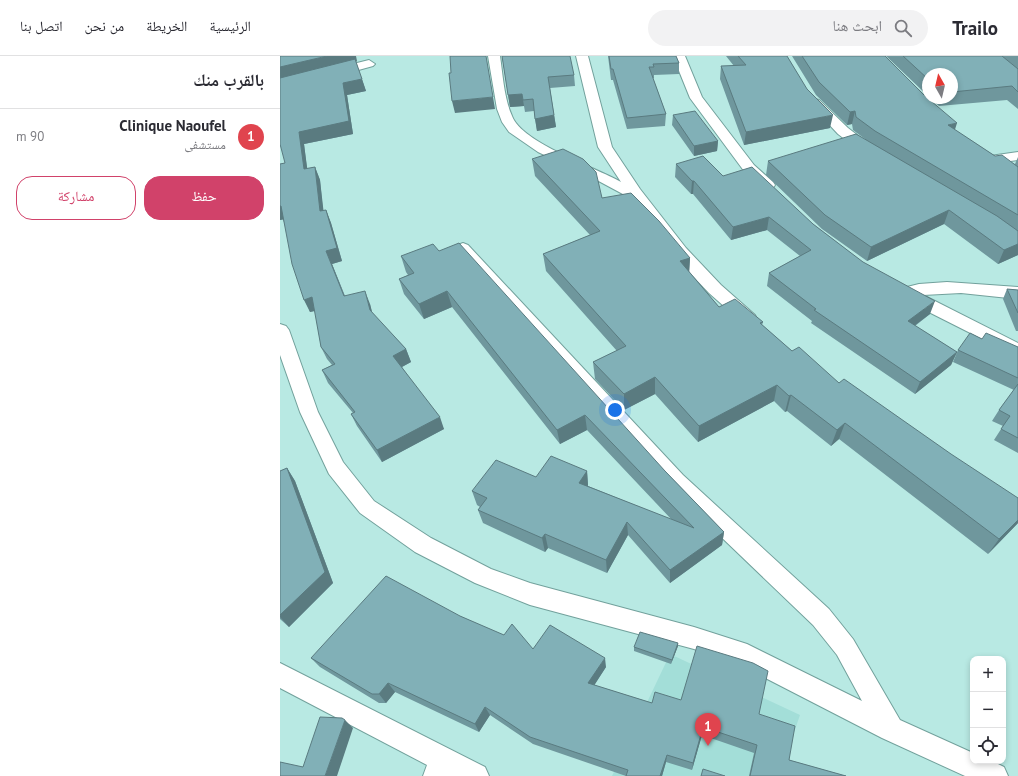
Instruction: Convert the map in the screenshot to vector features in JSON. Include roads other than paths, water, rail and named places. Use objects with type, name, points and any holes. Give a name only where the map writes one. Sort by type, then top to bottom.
[{"type":"street","points":[[494,56],[500,96],[508,122],[525,139],[551,154],[608,180],[642,201]]},
{"type":"street","points":[[582,56],[605,147],[642,201],[680,252],[715,289],[760,328]]},
{"type":"street","points":[[679,56],[696,98],[750,168],[777,195]]},
{"type":"street","points":[[324,75],[369,64]]},
{"type":"street","points":[[806,92],[824,113],[843,131],[879,157]]},
{"type":"street","points":[[1012,172],[991,157],[1018,156]]},
{"type":"street","points":[[463,248],[676,481],[821,618],[845,647],[892,729]]},
{"type":"street","points":[[1018,292],[942,286],[899,289],[1018,351]]},
{"type":"street","points":[[280,331],[309,412],[336,468],[367,508],[423,545],[482,576],[530,594],[694,638],[747,656],[892,729],[995,776]]},
{"type":"street","points":[[280,675],[439,767],[476,776]]},
{"type":"place","name":"Clinique Naoufel","points":[[708,746]]}]
